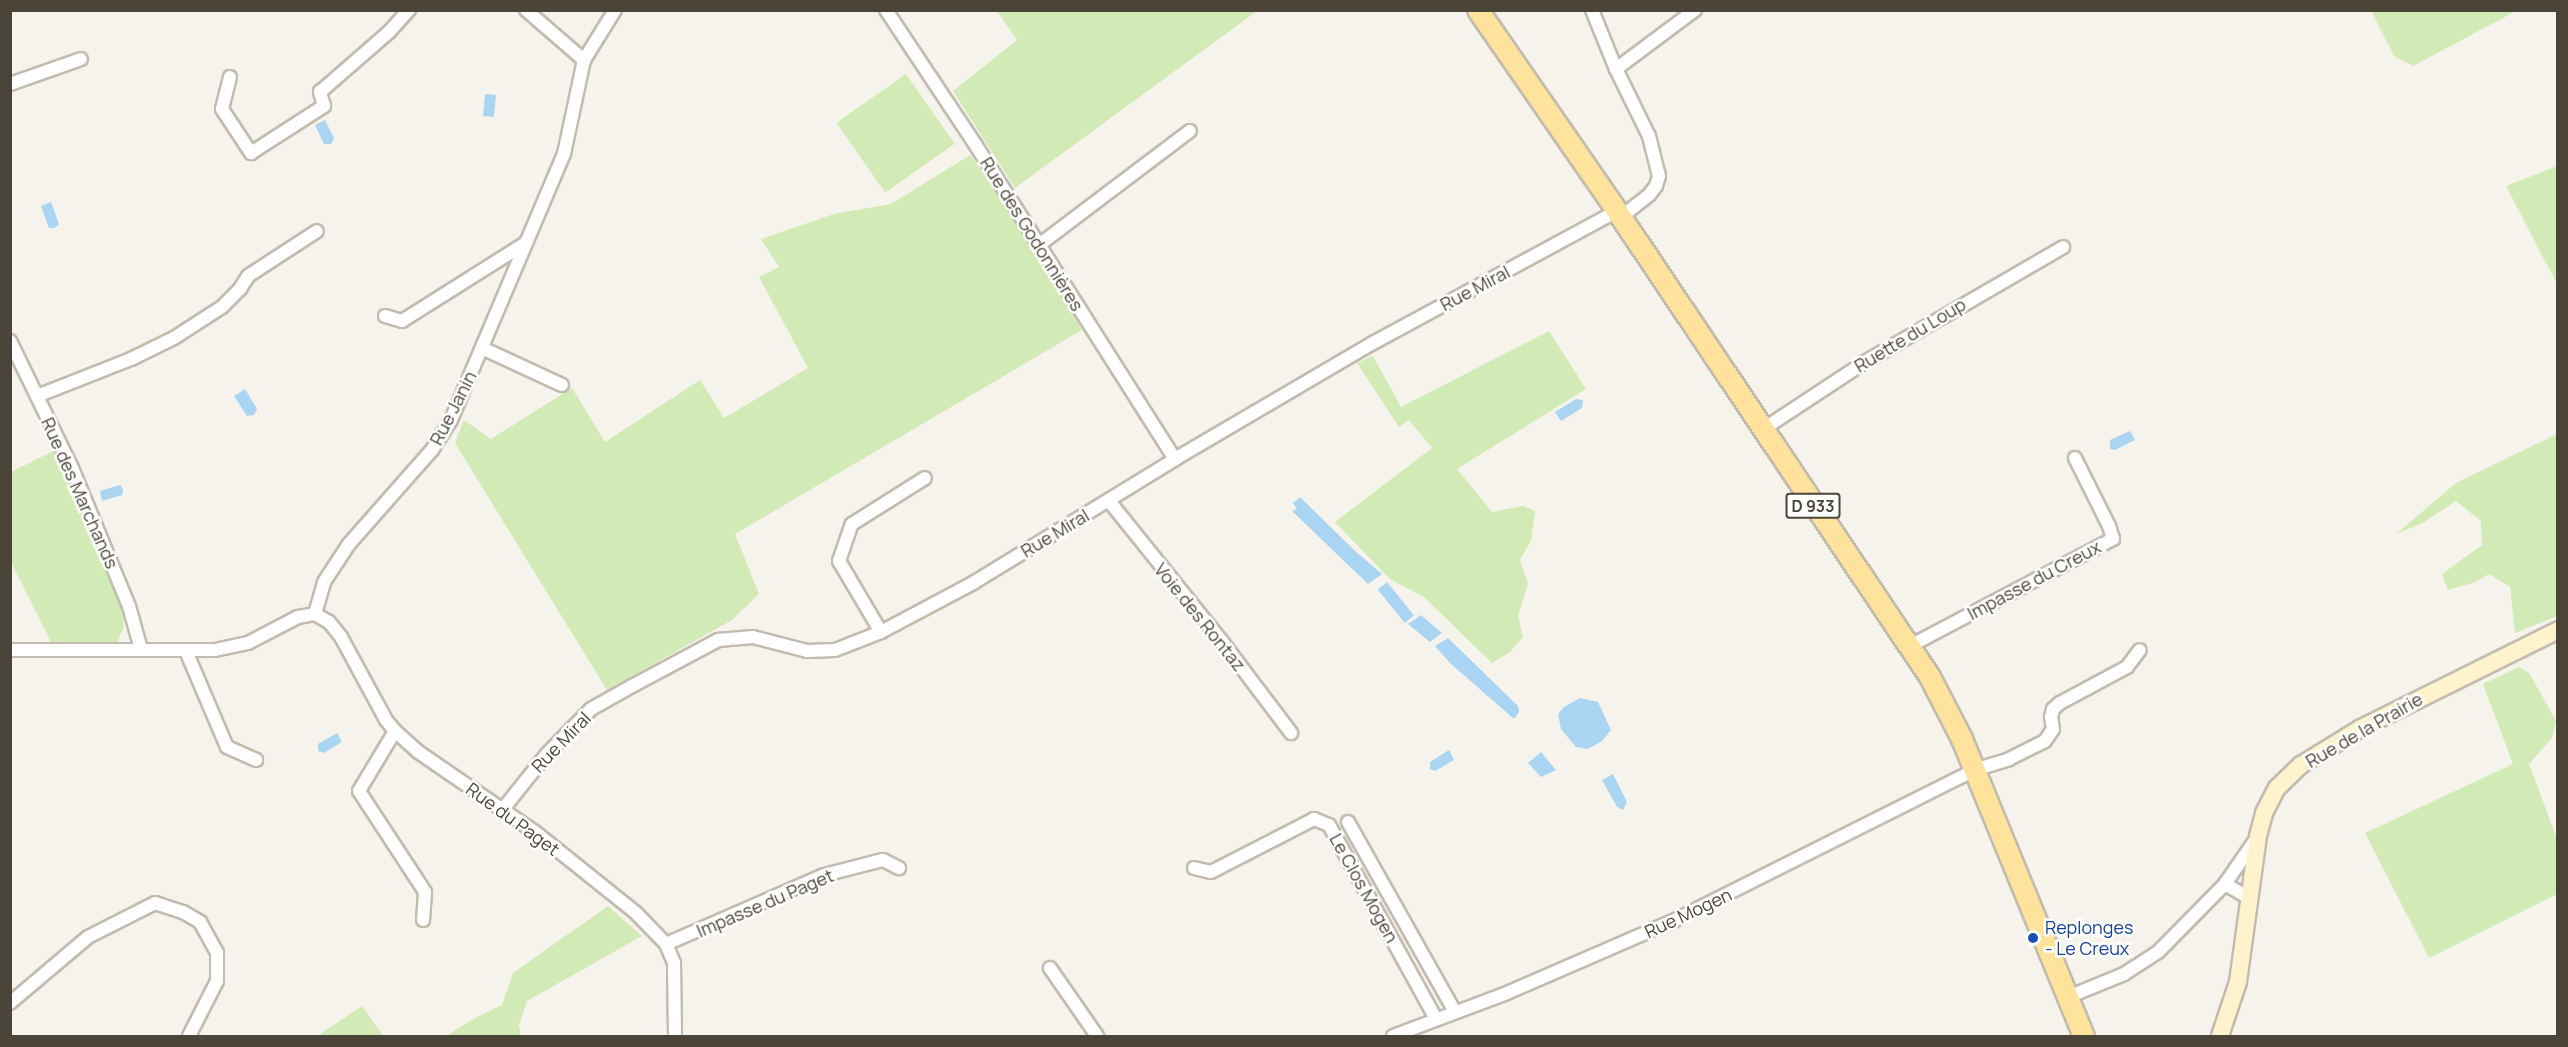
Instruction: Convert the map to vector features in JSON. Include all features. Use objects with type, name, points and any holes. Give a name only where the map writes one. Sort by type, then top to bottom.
[{"type":"main road","name":"D 933","points":[[1478,10],[1619,214],[1930,677],[1950,712],[2084,1036]]},
{"type":"street","points":[[230,77],[222,108],[251,153],[324,106],[320,92],[389,32],[409,10]]},
{"type":"street","points":[[526,10],[584,60]]},
{"type":"street","name":"Rue Janin","points":[[315,614],[324,582],[349,544],[432,450],[451,420],[564,154],[584,60],[615,10]]},
{"type":"street","name":"Rue des Godonnières","points":[[886,10],[1040,245],[1175,459]]},
{"type":"street","name":"Rue Miral","points":[[503,810],[547,754],[591,710],[718,640],[753,637],[807,651],[826,651],[860,642],[881,632],[973,583],[1175,459],[1371,344],[1619,214],[1649,195],[1656,186],[1659,176],[1649,136],[1616,69],[1592,10]]},
{"type":"street","points":[[1616,69],[1695,10]]},
{"type":"street","points":[[10,84],[81,59]]},
{"type":"street","points":[[1040,245],[1190,131]]},
{"type":"street","points":[[37,396],[131,359],[174,338],[222,307],[240,289],[248,276],[317,231]]},
{"type":"street","points":[[385,316],[402,321],[526,243]]},
{"type":"street","name":"Ruette du Loup","points":[[1762,430],[1865,362],[2063,247]]},
{"type":"street","name":"Rue des Marchands","points":[[10,341],[72,468],[129,606],[141,649]]},
{"type":"street","points":[[482,348],[562,385]]},
{"type":"street","name":"Impasse du Creux","points":[[1908,647],[2113,539],[2109,526],[2075,458]]},
{"type":"street","points":[[881,632],[839,561],[852,524],[925,478]]},
{"type":"street","name":"Voie des Rontaz","points":[[1109,501],[1223,643],[1291,733]]},
{"type":"street","points":[[10,650],[186,651],[239,646],[298,617],[315,614]]},
{"type":"street","name":"Rue du Paget","points":[[315,614],[329,622],[340,637],[386,720],[417,752],[503,810],[636,913],[666,944],[674,963],[675,1036]]},
{"type":"street","name":"Rue de la Prairie","points":[[2220,1036],[2238,982],[2258,836],[2264,813],[2277,788],[2288,776],[2318,753],[2361,728],[2558,630]]},
{"type":"street","name":"Rue Mogen","points":[[1393,1036],[1502,995],[1675,920],[1756,882],[1974,770],[2009,759],[2045,741],[2053,729],[2051,717],[2054,709],[2060,703],[2127,667],[2140,650]]},
{"type":"street","points":[[186,651],[227,747],[256,760]]},
{"type":"street","points":[[395,731],[358,791],[425,892],[423,920]]},
{"type":"street","name":"Le Clos Mogen","points":[[1194,868],[1211,872],[1314,819],[1329,825],[1436,1018]]},
{"type":"street","points":[[1348,822],[1455,1012]]},
{"type":"street","points":[[2068,997],[2124,974],[2158,952],[2224,884],[2258,836]]},
{"type":"street","name":"Impasse du Paget","points":[[666,944],[824,875],[882,860],[899,867]]},
{"type":"street","points":[[2224,884],[2248,898]]},
{"type":"street","points":[[10,1003],[88,937],[155,903],[183,912],[200,922],[217,953],[217,981],[189,1036]]},
{"type":"street","points":[[1050,968],[1097,1036]]},
{"type":"green space","points":[[997,11],[1257,11],[1015,188],[953,91],[1017,40]]},
{"type":"green space","points":[[2371,11],[2516,11],[2413,66],[2394,56]]},
{"type":"green space","points":[[906,74],[955,144],[885,192],[836,123]]},
{"type":"green space","points":[[970,155],[1011,211],[1082,330],[735,534],[759,594],[732,620],[607,690],[455,443],[464,420],[491,439],[572,388],[605,442],[700,380],[724,418],[808,368],[759,277],[779,267],[761,239],[834,214],[891,204]]},
{"type":"green space","points":[[2557,166],[2557,284],[2506,186]]},
{"type":"green space","points":[[1549,331],[1586,389],[1457,469],[1492,512],[1523,506],[1535,511],[1531,541],[1520,560],[1528,584],[1518,616],[1523,637],[1510,652],[1492,663],[1424,597],[1390,579],[1335,522],[1432,448],[1409,420],[1399,427],[1357,363],[1373,356],[1401,407]]},
{"type":"green space","points":[[2557,434],[2557,616],[2515,633],[2510,587],[2489,574],[2476,582],[2448,590],[2442,574],[2482,545],[2481,521],[2456,501],[2423,523],[2396,534],[2456,483]]},
{"type":"green space","points":[[59,448],[124,616],[123,629],[117,642],[52,644],[11,562],[11,472]]},
{"type":"green space","points":[[2519,667],[2529,673],[2556,721],[2552,738],[2529,764],[2557,839],[2557,894],[2429,958],[2365,833],[2513,764],[2483,684]]},
{"type":"green space","points":[[608,906],[642,936],[527,1001],[519,1025],[521,1036],[446,1036],[502,1005],[513,973]]},
{"type":"green space","points":[[362,1006],[383,1036],[317,1036]]},
{"type":"water","points":[[485,94],[496,95],[494,117],[483,116]]},
{"type":"water","points":[[325,120],[334,138],[331,144],[324,144],[315,125]]},
{"type":"water","points":[[51,202],[59,224],[55,228],[49,228],[41,206]]},
{"type":"water","points":[[245,389],[257,409],[254,415],[247,416],[234,396]]},
{"type":"water","points":[[1576,399],[1583,400],[1582,408],[1561,421],[1555,412]]},
{"type":"water","points":[[2130,431],[2135,440],[2115,450],[2110,449],[2110,440]]},
{"type":"water","points":[[120,485],[123,489],[122,495],[102,501],[100,491]]},
{"type":"water","points":[[1300,497],[1382,574],[1368,584],[1292,511],[1297,509],[1293,503]]},
{"type":"water","points":[[1387,582],[1414,615],[1405,623],[1378,590]]},
{"type":"water","points":[[1421,615],[1442,633],[1430,642],[1408,624]]},
{"type":"water","points":[[1448,638],[1518,706],[1519,712],[1514,719],[1450,663],[1435,646]]},
{"type":"water","points":[[1580,698],[1598,702],[1611,730],[1602,741],[1588,749],[1576,747],[1561,729],[1558,714],[1564,707]]},
{"type":"water","points":[[337,733],[342,742],[324,753],[318,751],[318,744]]},
{"type":"water","points":[[1449,750],[1454,760],[1435,771],[1430,769],[1430,762]]},
{"type":"water","points":[[1541,752],[1556,770],[1541,777],[1528,763]]},
{"type":"water","points":[[1613,774],[1627,802],[1623,810],[1617,807],[1602,780]]},
{"type":"place","name":"Replonges - Le Creux","points":[[2033,938]]}]
